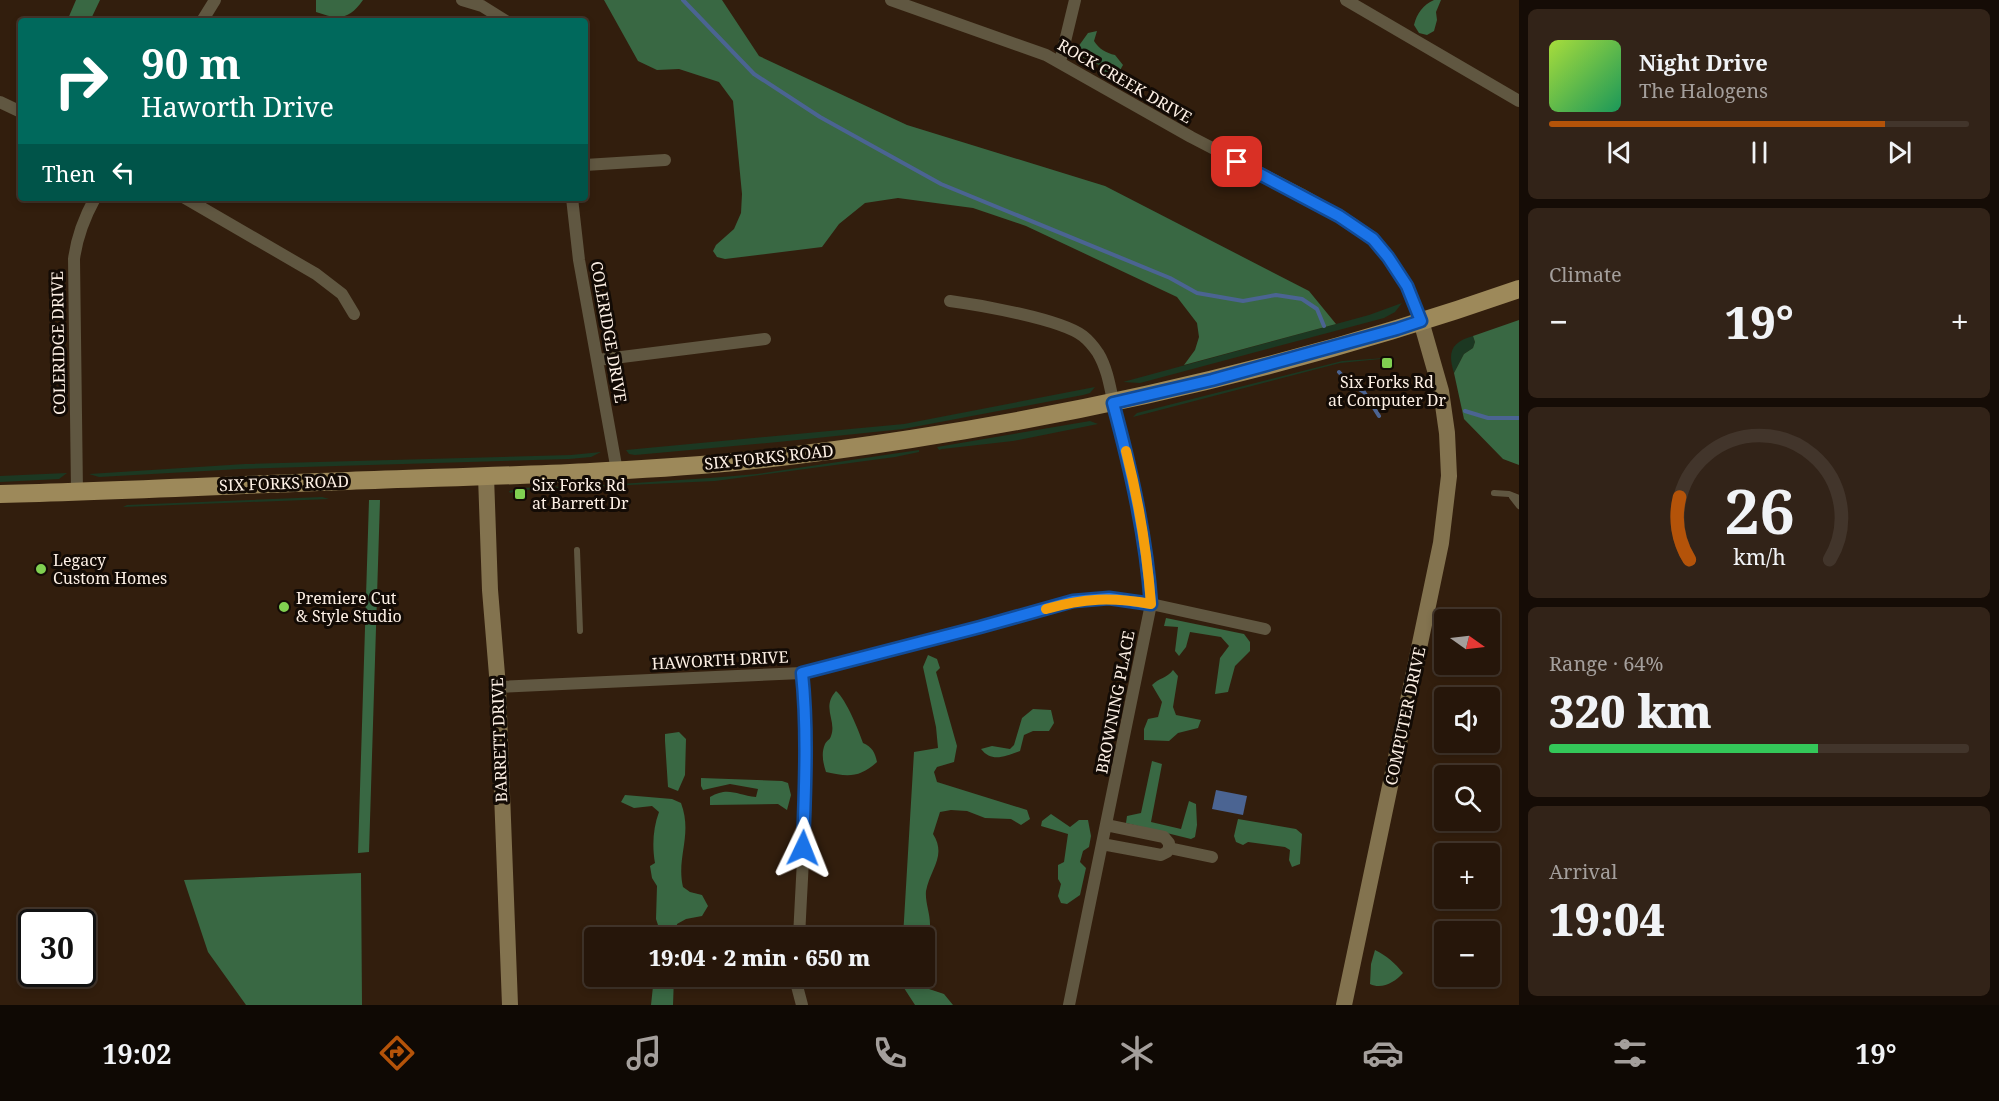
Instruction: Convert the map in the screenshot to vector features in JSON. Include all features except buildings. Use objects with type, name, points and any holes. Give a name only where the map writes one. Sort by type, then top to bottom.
[{"type":"main road","name":"SIX FORKS ROAD","points":[[0,495],[617,471],[736,462],[843,449],[1017,422],[1212,380],[1397,329],[1519,289]]},
{"type":"street","points":[[203,18],[215,0]]},
{"type":"street","points":[[462,0],[482,6],[501,18]]},
{"type":"street","name":"ROCK CREEK DRIVE","points":[[891,0],[1046,55],[1191,137],[1301,194],[1353,224],[1373,239],[1388,257],[1407,286],[1421,321]]},
{"type":"street","points":[[1060,62],[1075,0]]},
{"type":"street","points":[[1346,0],[1519,101]]},
{"type":"street","points":[[0,102],[18,111]]},
{"type":"street","points":[[588,165],[665,160]]},
{"type":"street","name":"COLERIDGE DRIVE","points":[[77,492],[74,259],[76,240],[82,222],[93,201]]},
{"type":"street","points":[[190,201],[316,274],[342,294],[354,314]]},
{"type":"street","name":"COLERIDGE DRIVE","points":[[572,201],[579,260],[617,471]]},
{"type":"street","name":"BROWNING PLACE","points":[[950,301],[1054,323],[1083,336],[1098,353],[1107,377],[1133,479],[1143,530],[1151,604],[1069,1005]]},
{"type":"street","name":"COMPUTER DRIVE","points":[[1344,1005],[1441,543],[1449,488],[1447,433],[1441,391],[1421,321]]},
{"type":"street","points":[[598,360],[765,339]]},
{"type":"street","name":"BARRETT DRIVE","points":[[486,476],[490,590],[498,687],[510,1005]]},
{"type":"street","name":"HAWORTH DRIVE","points":[[498,687],[802,673],[1073,601],[1109,598],[1151,604],[1266,628]]},
{"type":"street","points":[[799,927],[806,769],[802,673]]},
{"type":"street","points":[[1102,844],[1161,855],[1169,848],[1169,843],[1164,837],[1106,825]]},
{"type":"street","points":[[1169,848],[1212,856]]},
{"type":"street","points":[[797,987],[802,1005]]},
{"type":"lane","points":[[1494,493],[1517,498]]},
{"type":"lane","points":[[577,550],[580,631]]},
{"type":"green space","points":[[76,0],[100,0],[91,18],[68,18]]},
{"type":"green space","points":[[316,0],[363,0],[348,15],[337,17],[316,12]]},
{"type":"green space","points":[[604,0],[722,0],[759,56],[907,125],[1105,186],[1309,291],[1336,324],[1184,365],[1195,350],[1199,337],[1197,323],[1177,297],[1026,226],[973,208],[898,198],[865,203],[839,224],[822,247],[725,259],[717,257],[713,251],[716,245],[734,229],[741,213],[742,194],[733,101],[719,82],[679,69],[657,70],[638,61]]},
{"type":"green space","points":[[1434,0],[1441,0],[1436,12],[1437,20],[1434,31],[1427,35],[1419,33],[1414,25],[1417,17],[1424,7]]},
{"type":"green space","points":[[1097,31],[1094,41],[1096,44],[1115,55],[1123,65],[1115,79],[1098,70],[1099,65],[1084,58],[1075,57],[1073,54],[1088,33]]},
{"type":"green space","points":[[1402,303],[1395,312],[1384,318],[1140,383],[1123,382],[1369,315]]},
{"type":"green space","points":[[1519,320],[1519,465],[1503,459],[1464,419],[1454,373],[1464,354],[1473,348],[1475,342],[1473,336]]},
{"type":"green space","points":[[1473,336],[1475,342],[1473,348],[1464,354],[1454,373],[1451,359],[1453,348],[1460,341]]},
{"type":"green space","points":[[1400,357],[1340,363],[1133,417],[1137,413],[1342,361]]},
{"type":"green space","points":[[1095,387],[1090,393],[1083,395],[903,429],[635,455],[629,454],[626,450],[904,424]]},
{"type":"green space","points":[[1090,421],[1098,424],[1013,441],[939,450],[937,447]]},
{"type":"green space","points":[[919,450],[919,452],[895,457],[715,481],[521,490],[510,493],[509,491],[521,488],[605,485],[757,474]]},
{"type":"green space","points":[[601,452],[591,457],[569,459],[240,469],[99,477],[89,474],[245,464],[571,455]]},
{"type":"green space","points":[[67,473],[59,479],[0,482],[0,476]]},
{"type":"green space","points":[[322,497],[329,499],[123,507],[127,505]]},
{"type":"green space","points":[[369,500],[380,500],[369,852],[358,853]]},
{"type":"green space","points":[[1166,618],[1244,634],[1250,642],[1250,651],[1235,666],[1228,692],[1215,694],[1220,658],[1229,646],[1221,637],[1190,632],[1186,647],[1179,656],[1175,651],[1178,627],[1164,626]]},
{"type":"green space","points":[[928,655],[937,659],[940,668],[936,672],[957,746],[954,762],[937,767],[934,772],[937,782],[1027,810],[1030,819],[1021,825],[1011,819],[985,818],[967,811],[940,812],[933,834],[937,842],[938,856],[926,891],[930,927],[904,927],[914,752],[938,748],[936,727],[923,667]]},
{"type":"green space","points":[[1173,670],[1178,676],[1173,707],[1176,715],[1201,720],[1198,728],[1178,733],[1169,741],[1144,740],[1144,729],[1148,719],[1158,717],[1162,702],[1152,685]]},
{"type":"green space","points":[[836,691],[848,708],[863,743],[871,748],[876,758],[877,762],[859,774],[841,775],[826,772],[825,769],[823,751],[831,737],[832,730],[829,708]]},
{"type":"green space","points":[[1033,709],[1051,710],[1054,723],[1049,731],[1033,731],[1024,735],[1020,751],[1004,756],[990,756],[981,749],[992,746],[1010,749],[1014,745],[1022,718]]},
{"type":"green space","points":[[679,732],[686,739],[685,775],[678,791],[668,787],[665,734]]},
{"type":"green space","points":[[1152,761],[1162,764],[1151,822],[1181,829],[1189,801],[1196,804],[1195,837],[1191,839],[1126,823],[1127,816],[1141,813]]},
{"type":"green space","points":[[701,778],[788,783],[791,795],[787,810],[778,804],[710,805],[710,797],[722,792],[756,797],[758,789],[730,784],[703,790]]},
{"type":"green space","points":[[625,795],[672,799],[681,803],[685,825],[681,866],[683,887],[690,892],[702,895],[708,906],[702,916],[686,919],[677,924],[677,927],[659,927],[656,919],[657,886],[652,878],[650,866],[655,863],[655,824],[659,812],[652,806],[634,808],[621,802]]},
{"type":"green space","points":[[1051,814],[1070,827],[1079,820],[1088,820],[1091,836],[1089,847],[1083,851],[1080,862],[1086,868],[1080,895],[1067,904],[1061,903],[1058,896],[1061,884],[1058,879],[1058,865],[1064,862],[1068,834],[1041,826],[1042,821]]},
{"type":"green space","points":[[1238,819],[1296,829],[1302,834],[1300,864],[1292,867],[1289,860],[1290,850],[1285,847],[1248,842],[1243,845],[1236,842],[1234,836]]},
{"type":"green space","points":[[361,873],[362,1005],[246,1005],[208,952],[184,880]]},
{"type":"green space","points":[[1375,950],[1403,973],[1384,986],[1370,984],[1371,964]]},
{"type":"green space","points":[[653,987],[674,987],[673,1005],[651,1005]]},
{"type":"green space","points":[[926,987],[944,994],[953,1005],[915,1005],[904,988]]},
{"type":"water","points":[[1216,790],[1247,796],[1243,815],[1212,809]]},
{"type":"waterway","points":[[683,0],[754,74],[820,117],[941,184],[1170,278],[1197,293],[1243,301],[1276,295],[1302,299],[1317,309],[1324,326]]},
{"type":"waterway","points":[[1339,372],[1348,382],[1364,392],[1379,416]]},
{"type":"waterway","points":[[1465,411],[1488,418],[1519,418]]},
{"type":"slow traffic","points":[[1046,609],[1073,601],[1109,598],[1151,604],[1143,530],[1126,451]]},
{"type":"place","name":"Six Forks Rd at Computer Dr","points":[[1387,363]]},
{"type":"place","name":"Six Forks Rd at Barrett Dr","points":[[520,494]]},
{"type":"place","name":"Legacy Custom Homes","points":[[41,569]]},
{"type":"place","name":"Premiere Cut & Style Studio","points":[[284,607]]},
{"type":"route","points":[[803,848],[806,769],[802,673],[1010,620],[1073,601],[1109,598],[1151,604],[1143,530],[1133,479],[1113,403],[1212,380],[1421,321],[1407,286],[1373,239],[1353,224],[1301,194],[1237,162]]}]
